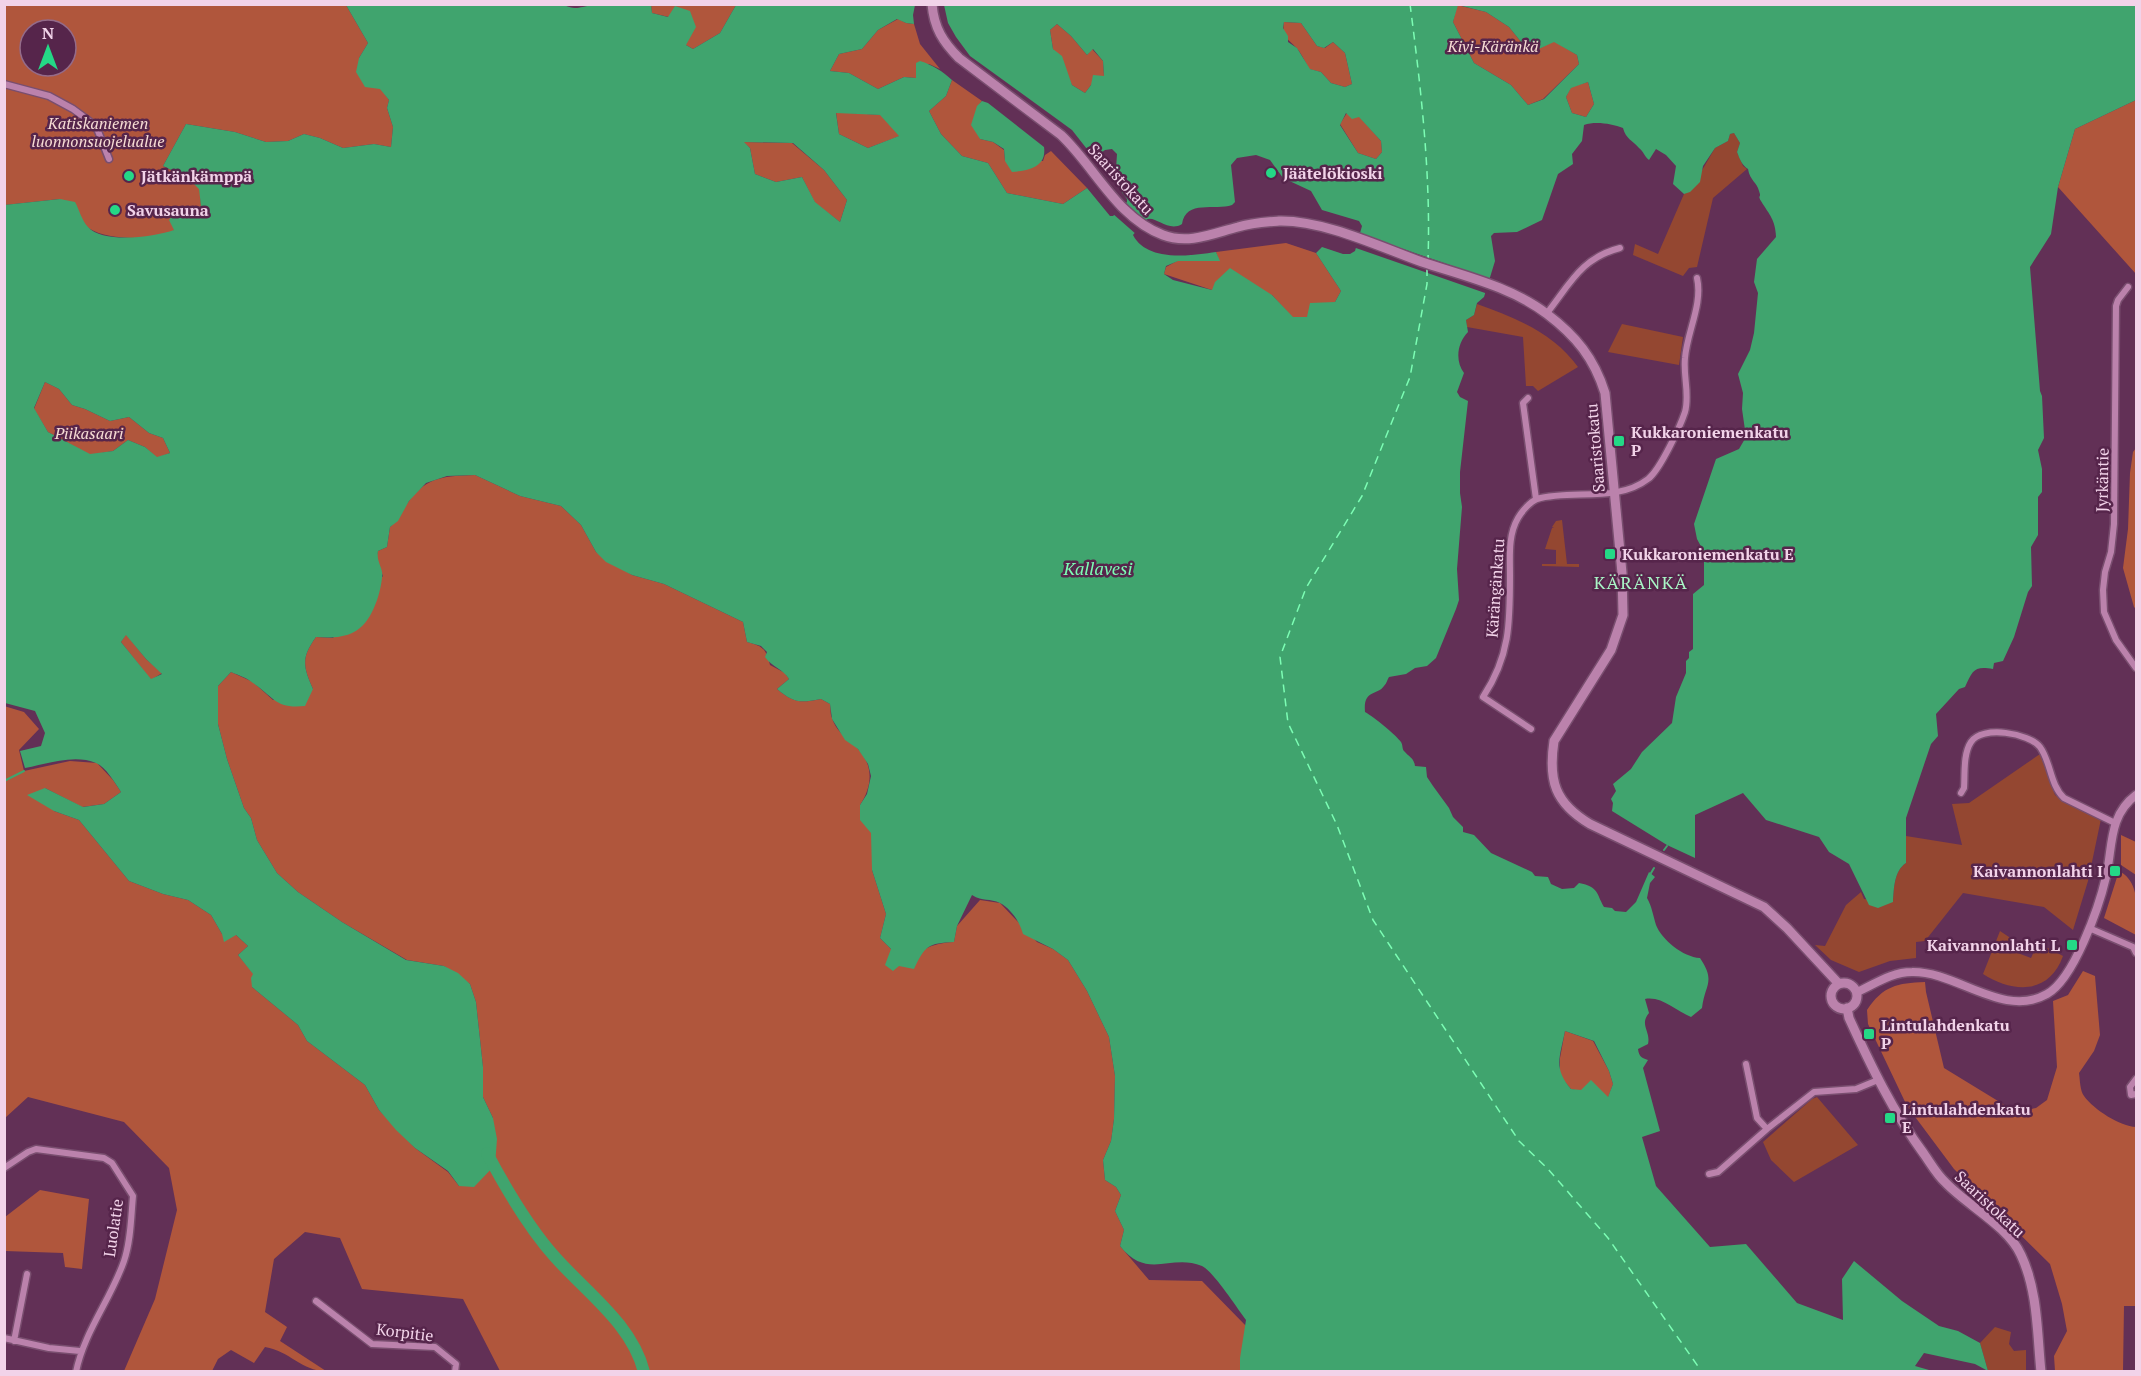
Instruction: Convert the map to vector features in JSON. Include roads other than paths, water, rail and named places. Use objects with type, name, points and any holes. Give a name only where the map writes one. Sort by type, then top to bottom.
[{"type":"main road","name":"Saaristokatu","points":[[932,8],[945,44],[959,58],[1072,145],[1117,201],[1146,228],[1167,237],[1188,239],[1206,237],[1240,226],[1278,221],[1324,227],[1515,294],[1547,313],[1581,345],[1598,371],[1605,393],[1622,573],[1623,615],[1611,650],[1554,741],[1552,758],[1554,780],[1559,795],[1570,810],[1590,824],[1764,907],[1787,928],[1839,984]]},
{"type":"main road","points":[[1839,984],[1850,984],[1857,992],[1854,1004],[1847,1008],[1839,1007],[1832,998],[1833,990],[1839,984]]},
{"type":"main road","name":"Saaristokatu","points":[[1847,1008],[1849,1018],[1878,1080],[1908,1132],[1944,1182],[2008,1236],[2020,1252],[2029,1273],[2033,1294],[2041,1371]]},
{"type":"street","points":[[4,84],[49,96],[73,109],[96,126],[109,159]]},
{"type":"street","points":[[1547,313],[1586,263],[1604,252],[1620,248]]},
{"type":"street","points":[[1528,398],[1523,403],[1536,500],[1623,491],[1649,478],[1658,468],[1685,412],[1688,396],[1685,356],[1699,287],[1697,278]]},
{"type":"street","name":"Jyrkäntie","points":[[2128,287],[2116,306],[2114,524],[2103,590],[2104,612],[2109,626],[2136,668]]},
{"type":"street","name":"Kärängänkatu","points":[[1531,729],[1483,697],[1496,677],[1503,658],[1507,636],[1511,536],[1517,518],[1536,500]]},
{"type":"street","points":[[1961,793],[1964,788],[1967,749],[1974,738],[1990,732],[2006,733],[2036,743],[2045,756],[2058,790],[2064,798],[2115,823]]},
{"type":"street","points":[[1857,992],[1885,978],[1911,972],[1938,975],[2003,999],[2023,1001],[2036,999],[2048,993],[2066,976],[2089,928],[2105,879],[2115,823],[2123,809],[2136,795]]},
{"type":"street","points":[[2089,928],[2133,947],[2136,953]]},
{"type":"street","points":[[1746,1064],[1757,1118],[1767,1129]]},
{"type":"street","points":[[2136,1079],[2130,1087],[2131,1095],[2136,1094]]},
{"type":"street","points":[[1709,1174],[1718,1172],[1814,1092],[1856,1089],[1878,1080]]},
{"type":"street","name":"Luolatie","points":[[4,1168],[36,1149],[104,1158],[112,1163],[133,1196],[125,1258],[118,1277],[80,1351],[76,1371]]},
{"type":"street","points":[[14,1341],[27,1274]]},
{"type":"street","name":"Korpitie","points":[[316,1301],[372,1344],[435,1347],[456,1364],[455,1371]]},
{"type":"street","points":[[4,1338],[49,1348],[80,1351]]},
{"type":"water","name":"Kallavesi","points":[[561,4],[574,8],[608,4],[651,4],[652,13],[668,17],[675,6],[690,11],[696,27],[686,45],[693,49],[720,33],[736,5],[915,5],[914,24],[897,19],[878,30],[862,49],[839,54],[830,71],[849,73],[878,89],[904,77],[916,78],[916,63],[920,61],[933,66],[952,80],[946,96],[929,111],[941,134],[962,156],[988,163],[1007,193],[1063,204],[1087,188],[1110,216],[1113,216],[1127,202],[1109,175],[1116,169],[1117,154],[1112,149],[1105,150],[1094,158],[1072,130],[970,56],[948,23],[944,5],[1458,5],[2136,5],[2136,100],[2075,129],[2058,187],[2051,234],[2030,267],[2044,438],[2038,450],[2042,469],[2042,492],[2038,497],[2038,535],[2031,547],[2032,586],[2003,661],[1994,663],[1993,669],[1975,670],[1965,687],[1959,689],[1936,714],[1938,736],[1931,744],[1906,818],[1906,863],[1897,875],[1893,902],[1878,908],[1869,905],[1849,864],[1829,852],[1819,837],[1766,820],[1743,793],[1695,815],[1695,858],[1667,845],[1612,811],[1611,799],[1616,791],[1613,784],[1631,769],[1642,752],[1672,723],[1676,697],[1686,673],[1686,661],[1689,658],[1689,652],[1693,649],[1693,594],[1704,585],[1704,552],[1697,539],[1694,524],[1716,459],[1739,449],[1746,437],[1742,409],[1743,393],[1738,374],[1750,350],[1754,333],[1758,293],[1754,282],[1757,259],[1776,237],[1773,222],[1760,199],[1758,188],[1738,155],[1740,143],[1734,133],[1730,134],[1728,141],[1715,148],[1703,166],[1700,182],[1690,192],[1684,194],[1673,184],[1676,166],[1666,155],[1656,149],[1649,160],[1623,128],[1594,123],[1584,125],[1582,141],[1572,154],[1573,164],[1558,174],[1542,220],[1517,232],[1494,233],[1491,236],[1495,261],[1484,297],[1477,303],[1474,315],[1466,320],[1468,332],[1461,341],[1458,352],[1459,363],[1464,373],[1457,392],[1460,397],[1468,401],[1460,472],[1462,507],[1457,569],[1459,600],[1436,658],[1427,666],[1415,668],[1406,674],[1389,677],[1381,689],[1368,696],[1365,705],[1365,712],[1402,743],[1403,750],[1415,766],[1426,767],[1427,777],[1453,817],[1463,827],[1463,832],[1474,835],[1491,853],[1532,872],[1535,876],[1548,877],[1551,884],[1562,889],[1574,888],[1579,883],[1590,886],[1596,891],[1604,907],[1615,911],[1626,912],[1636,902],[1649,872],[1655,877],[1650,883],[1647,898],[1659,931],[1680,951],[1700,958],[1705,966],[1708,983],[1702,1008],[1691,1017],[1663,1002],[1645,999],[1649,1013],[1645,1021],[1648,1044],[1638,1049],[1641,1057],[1648,1060],[1643,1068],[1660,1131],[1642,1137],[1656,1186],[1710,1247],[1746,1244],[1797,1303],[1843,1320],[1842,1279],[1854,1261],[1902,1301],[1939,1326],[1958,1331],[1980,1343],[1988,1371],[1975,1364],[1924,1353],[1915,1366],[1928,1371],[1240,1370],[1246,1320],[1207,1269],[1190,1263],[1140,1262],[1120,1246],[1124,1230],[1115,1211],[1121,1195],[1116,1187],[1105,1180],[1103,1160],[1111,1141],[1114,1119],[1115,1076],[1109,1037],[1087,991],[1068,960],[1053,949],[1023,934],[1014,916],[1004,906],[972,895],[957,926],[954,942],[938,943],[928,947],[914,969],[899,966],[893,971],[885,965],[891,949],[880,938],[886,914],[872,870],[871,833],[860,820],[860,805],[867,794],[871,776],[868,764],[858,749],[845,740],[832,719],[830,704],[821,699],[797,701],[777,689],[789,679],[765,657],[767,652],[761,646],[747,642],[743,622],[664,584],[632,575],[606,562],[596,552],[581,525],[561,506],[520,496],[475,475],[447,476],[426,483],[409,501],[398,521],[390,527],[387,547],[378,551],[382,578],[377,601],[370,616],[360,628],[350,634],[316,637],[308,651],[305,662],[313,689],[305,706],[281,704],[251,681],[231,672],[218,686],[218,724],[227,759],[244,808],[251,818],[257,840],[277,873],[298,892],[342,922],[406,960],[444,966],[458,973],[470,984],[476,1002],[483,1067],[483,1097],[493,1118],[497,1139],[495,1165],[474,1187],[459,1186],[448,1171],[415,1148],[396,1130],[379,1110],[365,1085],[307,1041],[298,1025],[252,987],[253,974],[238,955],[248,946],[236,935],[224,942],[211,915],[188,900],[163,894],[129,881],[79,820],[54,811],[27,795],[45,788],[83,807],[104,804],[121,792],[103,768],[88,760],[60,761],[25,768],[20,751],[41,746],[45,733],[35,711],[5,703],[4,205],[60,199],[75,202],[88,227],[105,236],[142,237],[174,230],[169,220],[175,213],[190,212],[201,206],[199,189],[188,178],[163,166],[186,124],[235,132],[266,142],[288,141],[304,134],[343,148],[374,144],[391,147],[393,127],[387,108],[389,100],[380,89],[365,87],[356,72],[359,58],[368,43],[346,5]],"holes":[[[1458,5],[1486,12],[1509,27],[1530,53],[1554,42],[1577,55],[1579,64],[1544,99],[1528,105],[1511,85],[1474,63],[1453,22]],[[1284,22],[1301,23],[1317,46],[1324,48],[1333,42],[1345,53],[1352,84],[1345,87],[1331,83],[1321,72],[1310,69],[1297,48],[1288,42],[1288,36],[1283,28]],[[1057,24],[1087,55],[1093,49],[1103,61],[1104,76],[1093,75],[1091,85],[1085,93],[1072,85],[1062,56],[1053,49],[1050,30]],[[1588,82],[1594,104],[1586,117],[1572,113],[1566,97],[1571,88]],[[836,113],[880,115],[899,136],[868,148],[839,134]],[[1346,113],[1352,119],[1359,117],[1381,141],[1382,152],[1376,159],[1358,153],[1340,125]],[[744,142],[793,143],[824,170],[847,200],[840,222],[815,202],[802,177],[776,182],[755,174],[750,148]],[[1256,155],[1270,160],[1283,178],[1311,191],[1322,210],[1359,221],[1362,226],[1355,251],[1343,254],[1322,247],[1316,253],[1341,291],[1335,302],[1310,303],[1307,317],[1293,317],[1272,295],[1230,268],[1215,282],[1212,290],[1173,280],[1164,274],[1166,266],[1178,261],[1220,261],[1216,252],[1194,255],[1159,253],[1148,250],[1133,235],[1149,219],[1177,226],[1182,224],[1189,211],[1202,207],[1225,207],[1235,202],[1231,165],[1237,158]],[[45,382],[59,389],[72,405],[110,421],[129,417],[149,433],[163,438],[170,453],[157,457],[145,447],[128,440],[113,451],[90,454],[48,432],[34,408]],[[126,635],[162,674],[151,679],[121,642]],[[1565,1031],[1594,1041],[1613,1084],[1608,1097],[1591,1080],[1581,1090],[1571,1089],[1562,1075],[1560,1055]]]},
{"type":"water","points":[[982,101],[988,103],[1044,147],[1043,159],[1035,167],[1012,172],[1005,161],[1004,149],[993,142],[980,139],[971,125],[977,106]]},
{"type":"waterway","points":[[4,781],[24,771]]},
{"type":"waterway","points":[[1664,850],[1667,846]]},
{"type":"waterway","points":[[1651,873],[1654,868]]},
{"type":"waterway","points":[[487,1153],[536,1234],[619,1324],[638,1355],[644,1372]]},
{"type":"place","name":"Jäätelökioski","points":[[1271,173]]},
{"type":"place","name":"Jätkänkämppä","points":[[129,176]]},
{"type":"place","name":"Savusauna","points":[[115,210]]},
{"type":"place","name":"Kukkaroniemenkatu P","points":[[1619,441]]},
{"type":"place","name":"Kukkaroniemenkatu E","points":[[1610,554]]},
{"type":"place","name":"Kaivannonlahti I","points":[[2115,871]]},
{"type":"place","name":"Kaivannonlahti L","points":[[2072,945]]},
{"type":"place","name":"Lintulahdenkatu P","points":[[1869,1034]]},
{"type":"place","name":"Lintulahdenkatu E","points":[[1890,1118]]},
{"type":"district","name":"KÄRÄNKÄ","points":[[1641,583]]},
{"type":"park label","name":"Kivi-Käränkä","points":[[1493,46]]},
{"type":"park label","name":"Katiskaniemen luonnonsuojelualue","points":[[98,132]]},
{"type":"park label","name":"Piikasaari","points":[[89,433]]}]
